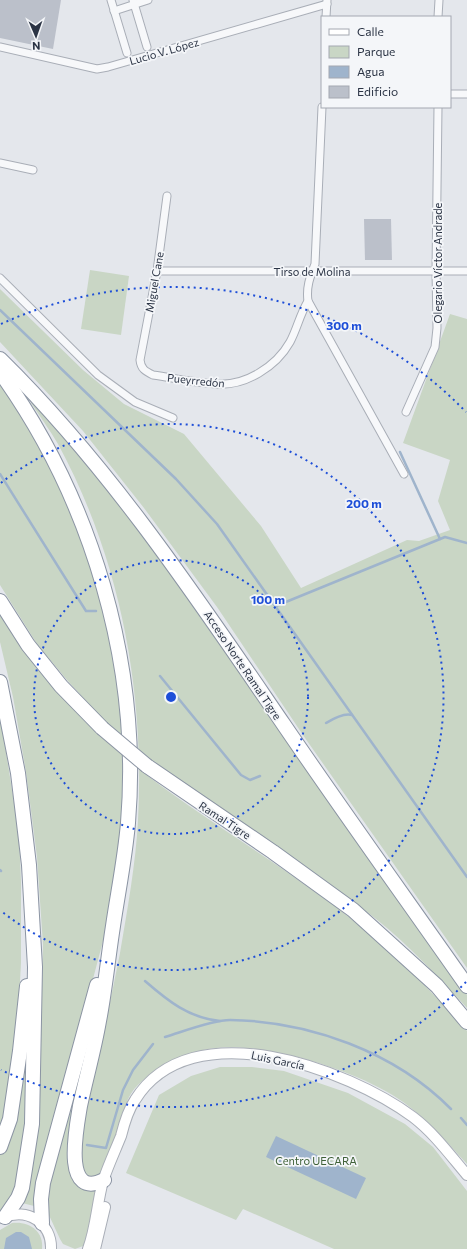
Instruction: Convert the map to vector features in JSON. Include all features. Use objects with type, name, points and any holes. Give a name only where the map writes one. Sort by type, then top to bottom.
[{"type":"highway","name":"Acceso Norte Ramal Tigre","points":[[0,359],[62,426],[172,562],[317,774],[467,986]]},
{"type":"highway","points":[[0,372],[30,417],[71,497],[92,549],[109,607],[121,664],[128,725],[130,769],[128,824],[99,1021],[83,1091],[74,1153],[77,1171],[83,1181],[95,1185],[104,1180]]},
{"type":"highway","name":"Ramal Tigre","points":[[0,601],[28,645],[61,686],[102,728],[147,766],[273,852],[353,910],[437,986],[467,1022]]},
{"type":"highway","points":[[0,682],[18,773],[29,865],[35,967],[32,1124],[22,1188],[18,1198],[2,1218]]},
{"type":"highway","points":[[0,1147],[10,1118],[20,1051],[32,915]]},
{"type":"highway","points":[[42,1224],[41,1199],[43,1183],[113,927]]},
{"type":"street","points":[[111,0],[127,53]]},
{"type":"street","points":[[114,11],[134,2],[148,0]]},
{"type":"street","points":[[438,0],[438,16]]},
{"type":"street","points":[[134,2],[147,47]]},
{"type":"street","points":[[326,16],[327,2]]},
{"type":"street","name":"Lucio V. López","points":[[0,47],[97,69],[327,2]]},
{"type":"street","points":[[451,94],[467,94]]},
{"type":"street","name":"Pueyrredón","points":[[141,366],[144,371],[153,375],[217,384],[245,380],[274,362],[290,342],[308,301],[307,292],[315,264],[322,108]]},
{"type":"street","name":"Olegario Víctor Andrade","points":[[406,412],[435,347],[437,328],[436,271],[438,108]]},
{"type":"street","points":[[0,163],[34,170]]},
{"type":"street","name":"Miguel Cane","points":[[141,366],[140,360],[156,271],[167,196]]},
{"type":"street","name":"Tirso de Molina","points":[[156,271],[467,271]]},
{"type":"street","points":[[0,278],[98,375],[136,402],[173,418]]},
{"type":"street","points":[[308,301],[404,474]]},
{"type":"street","name":"Luis García","points":[[88,1249],[104,1180],[134,1100],[148,1084],[169,1069],[186,1060],[210,1053],[231,1052],[278,1058],[329,1073],[378,1095],[414,1118],[432,1134],[467,1174]]},
{"type":"street","name":"Luis García","points":[[95,1249],[104,1210],[112,1162]]},
{"type":"street","points":[[2,1218],[20,1214],[28,1215],[42,1224],[49,1235],[52,1249]]},
{"type":"green space","points":[[90,270],[129,276],[121,335],[81,329]]},
{"type":"green space","points":[[0,289],[83,370],[124,404],[184,434],[261,526],[301,588],[407,540],[419,541],[450,530],[438,501],[450,460],[403,443],[450,314],[467,319],[467,968],[305,738],[217,607],[144,508],[83,431],[0,342]]},
{"type":"green space","points":[[0,382],[41,446],[82,537],[103,602],[113,650],[126,760],[122,832],[107,926],[71,1062],[38,1207],[22,1203],[28,1192],[39,1111],[43,945],[37,857],[26,772],[13,697],[0,642],[0,615],[22,648],[46,678],[72,707],[101,735],[105,722],[37,644],[0,585]]},
{"type":"green space","points":[[33,402],[119,503],[196,604],[467,995],[467,1008],[400,940],[376,919],[320,877],[147,759],[148,776],[348,916],[405,966],[463,1026],[467,1031],[467,1164],[433,1127],[405,1103],[375,1086],[329,1066],[304,1059],[253,1049],[229,1047],[208,1049],[185,1056],[158,1070],[138,1084],[128,1099],[104,1172],[88,1182],[81,1170],[78,1154],[81,1131],[117,968],[133,870],[138,820],[139,771],[137,723],[132,674],[124,626],[98,533],[80,488],[58,444],[31,403]]},
{"type":"green space","points":[[0,714],[19,834],[21,882],[21,963],[17,1037],[0,1139]]},
{"type":"green space","points":[[28,1047],[29,1096],[18,1187],[0,1213],[0,1154]]},
{"type":"green space","name":"Centro UECARA","points":[[220,1067],[252,1067],[284,1071],[348,1093],[405,1124],[433,1147],[467,1191],[467,1249],[334,1249],[243,1209],[236,1220],[126,1173],[159,1095],[191,1076]]},
{"type":"green space","points":[[81,1073],[72,1160],[96,1189],[88,1240],[83,1246],[75,1249],[63,1244],[60,1239],[48,1213],[47,1191],[76,1080]]},
{"type":"green space","points":[[12,1223],[24,1224],[34,1228],[41,1237],[42,1249],[0,1249],[0,1230]]},
{"type":"water","points":[[276,1136],[366,1178],[356,1199],[266,1157]]},
{"type":"water","points":[[16,1232],[21,1232],[29,1237],[32,1249],[4,1249],[6,1238]]},
{"type":"building","points":[[0,0],[61,0],[53,49],[0,38]]},
{"type":"building","points":[[364,219],[391,219],[392,260],[365,260]]},
{"type":"waterway","points":[[0,310],[176,479],[217,524],[467,877]]},
{"type":"waterway","points":[[400,452],[440,539]]},
{"type":"waterway","points":[[0,474],[86,611],[96,611]]},
{"type":"waterway","points":[[276,606],[445,537],[467,543]]},
{"type":"waterway","points":[[160,676],[241,775],[250,780],[260,776]]},
{"type":"waterway","points":[[326,723],[335,718],[352,715]]},
{"type":"waterway","points":[[145,981],[171,1002],[189,1012],[198,1016],[220,1021]]},
{"type":"waterway","points":[[165,1037],[206,1024],[230,1020],[290,1026],[320,1034],[377,1056],[404,1071],[429,1089],[451,1109]]},
{"type":"waterway","points":[[87,1145],[106,1148],[123,1090],[133,1070],[153,1044]]},
{"type":"waterway","points":[[461,1118],[467,1125]]}]
